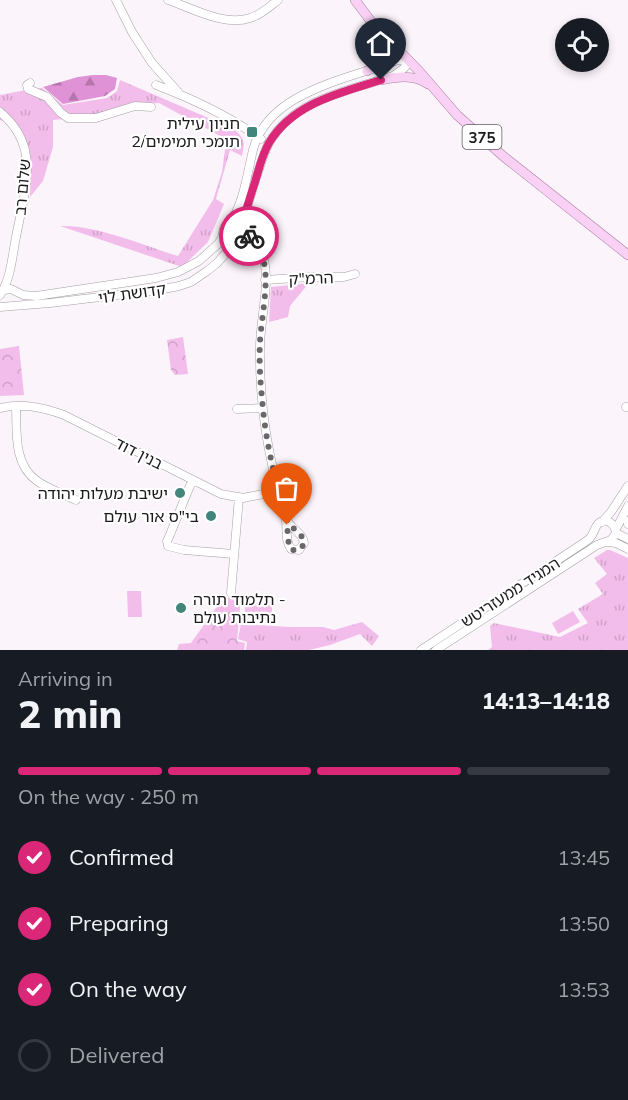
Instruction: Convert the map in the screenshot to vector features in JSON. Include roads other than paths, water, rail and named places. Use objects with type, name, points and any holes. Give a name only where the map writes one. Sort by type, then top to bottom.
[{"type":"main road","name":"375","points":[[356,0],[376,28],[457,115],[502,156],[628,255]]},
{"type":"main road","points":[[367,71],[384,55],[384,45],[376,28]]},
{"type":"main road","points":[[381,80],[412,77],[435,89]]},
{"type":"street","points":[[117,0],[132,32],[152,63],[179,93]]},
{"type":"street","points":[[168,0],[226,20],[240,20],[256,16],[278,0]]},
{"type":"street","points":[[259,250],[251,244],[228,241],[223,233],[225,226],[237,210],[258,137],[272,118],[302,95],[329,83],[399,60],[410,62]]},
{"type":"street","points":[[237,242],[243,236],[252,191],[268,145],[282,127],[308,106],[393,75],[410,62]]},
{"type":"street","points":[[30,83],[27,85],[28,89],[47,97],[68,118],[96,118],[135,106],[151,106]]},
{"type":"street","points":[[156,85],[179,93],[217,112],[268,145]]},
{"type":"street","name":"שלום רב","points":[[0,112],[15,127],[26,159],[25,192],[10,268],[1,294]]},
{"type":"street","points":[[229,223],[237,223],[243,229],[264,260],[266,280],[260,345],[262,408],[270,457],[287,520]]},
{"type":"street","name":"קדושת לוי","points":[[1,294],[7,289],[29,296],[60,293],[178,273],[192,266],[207,254],[218,244],[223,233]]},
{"type":"street","name":"קדושת לוי","points":[[4,305],[50,303],[179,286],[191,282],[207,271],[237,242]]},
{"type":"street","name":"שלום רב","points":[[4,305],[17,300],[10,268]]},
{"type":"street","name":"הרמ\"ק","points":[[266,280],[344,277],[355,274]]},
{"type":"street","points":[[16,405],[19,456],[26,470],[39,482],[76,500]]},
{"type":"street","name":"בנין דוד","points":[[0,408],[16,405],[36,406],[64,415],[221,494],[239,497],[278,491]]},
{"type":"street","points":[[237,409],[262,408]]},
{"type":"street","points":[[192,481],[167,541],[168,546],[184,550],[234,554]]},
{"type":"street","points":[[628,486],[611,512],[595,529],[597,538],[628,549]]},
{"type":"street","points":[[231,593],[239,497]]},
{"type":"street","points":[[608,542],[614,538],[628,506]]},
{"type":"street","points":[[602,522],[609,521],[616,531],[628,539]]},
{"type":"street","name":"המגיד ממעזריטש","points":[[421,650],[591,538],[595,529]]},
{"type":"street","name":"המגיד ממעזריטש","points":[[436,650],[597,545],[608,542]]},
{"type":"place","name":"חניון עילית 2/תומכי תמימים","points":[[252,132]]},
{"type":"place","name":"ישיבת מעלות יהודה","points":[[180,493]]},
{"type":"place","name":"בי\"ס אור עולם","points":[[211,516]]},
{"type":"place","name":"תלמוד תורה - נתיבות עולם","points":[[181,608]]}]
